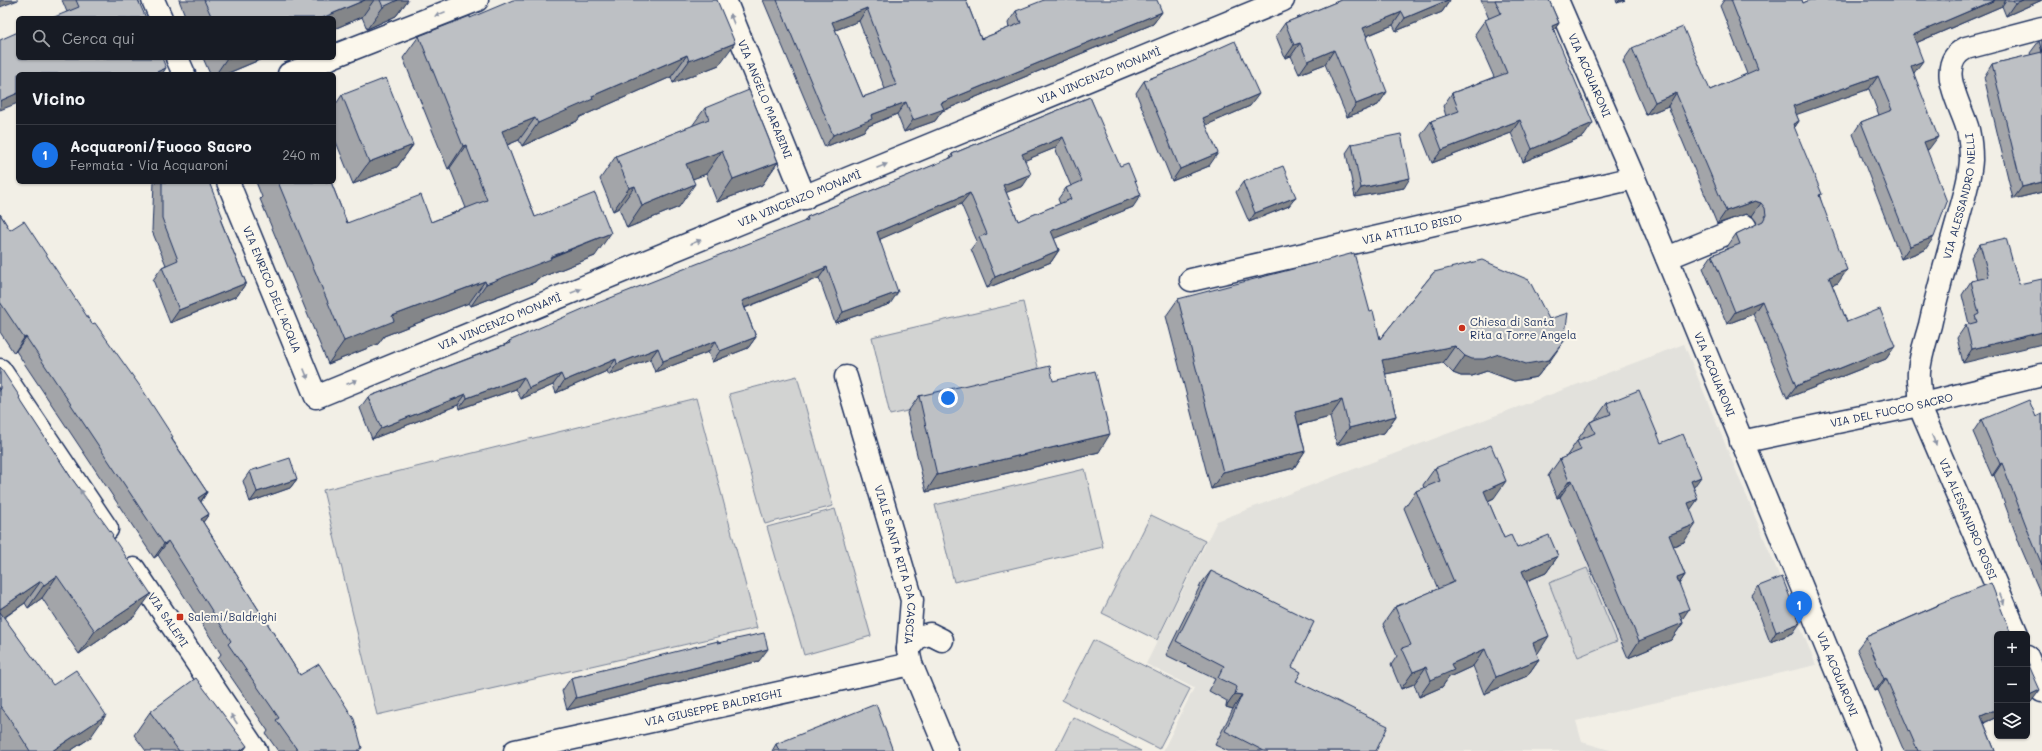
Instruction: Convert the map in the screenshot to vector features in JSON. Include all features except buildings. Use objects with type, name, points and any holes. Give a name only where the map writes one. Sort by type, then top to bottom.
[{"type":"street","points":[[153,0],[159,16]]},
{"type":"street","points":[[336,55],[477,0]]},
{"type":"street","name":"VIA ANGELO MARABINI","points":[[724,0],[805,198]]},
{"type":"street","name":"VIA VINCENZO MONAMÌ","points":[[316,397],[805,198],[1283,0]]},
{"type":"street","name":"VIA ACQUARONI","points":[[1556,0],[1634,178],[1869,751]]},
{"type":"street","name":"VIA ALESSANDRO NELLI","points":[[1919,405],[1922,392],[1919,383],[1920,364],[1966,188],[1971,160],[1968,130],[1951,84],[1951,70],[1961,51],[1966,48],[2042,28]]},
{"type":"street","points":[[178,60],[183,72]]},
{"type":"street","points":[[294,72],[325,60]]},
{"type":"street","name":"VIA ATTILIO BISIO","points":[[1191,280],[1634,178]]},
{"type":"street","name":"VIA ENRICO DELL'ACQUA","points":[[229,184],[316,397]]},
{"type":"street","points":[[1667,258],[1744,226]]},
{"type":"street","name":"VIA SALEMI","points":[[0,370],[256,751]]},
{"type":"street","name":"VIA DEL FUOCO SACRO","points":[[1741,442],[1919,405],[2042,374]]},
{"type":"street","name":"VIALE SANTA RITA DA CASCIA","points":[[846,377],[912,600],[910,656],[947,751]]},
{"type":"street","name":"VIA ALESSANDRO ROSSI","points":[[1919,405],[2016,631]]},
{"type":"street","points":[[910,656],[918,636],[930,634],[942,640]]},
{"type":"street","name":"VIA GIUSEPPE BALDRIGHI","points":[[515,751],[566,745],[910,656]]},
{"type":"street","points":[[2030,663],[2042,691]]},
{"type":"shaded area","points":[[1023,302],[1041,380],[890,415],[872,337]]},
{"type":"shaded area","points":[[1684,344],[1816,665],[1576,721],[1582,742],[1613,751],[1163,751],[1194,688],[1146,664],[1217,521]]},
{"type":"shaded area","points":[[797,376],[833,506],[765,524],[729,394]]},
{"type":"shaded area","points":[[696,398],[757,628],[377,715],[323,490]]},
{"type":"shaded area","points":[[1085,469],[1103,547],[954,582],[935,505]]},
{"type":"shaded area","points":[[835,509],[871,636],[804,655],[767,527]]},
{"type":"shaded area","points":[[1151,515],[1205,541],[1157,640],[1102,613]]},
{"type":"shaded area","points":[[1587,568],[1617,641],[1578,657],[1549,583]]},
{"type":"shaded area","points":[[1093,640],[1190,689],[1159,749],[1062,700]]},
{"type":"shaded area","points":[[1073,717],[1141,751],[1056,751]]},
{"type":"place","name":"Chiesa di Santa Rita a Torre Angela","points":[[1462,328]]},
{"type":"place","name":"Salemi/Baldrighi","points":[[180,617]]},
{"type":"place","name":"Acquaroni/Fuoco Sacro","points":[[1799,624]]}]
